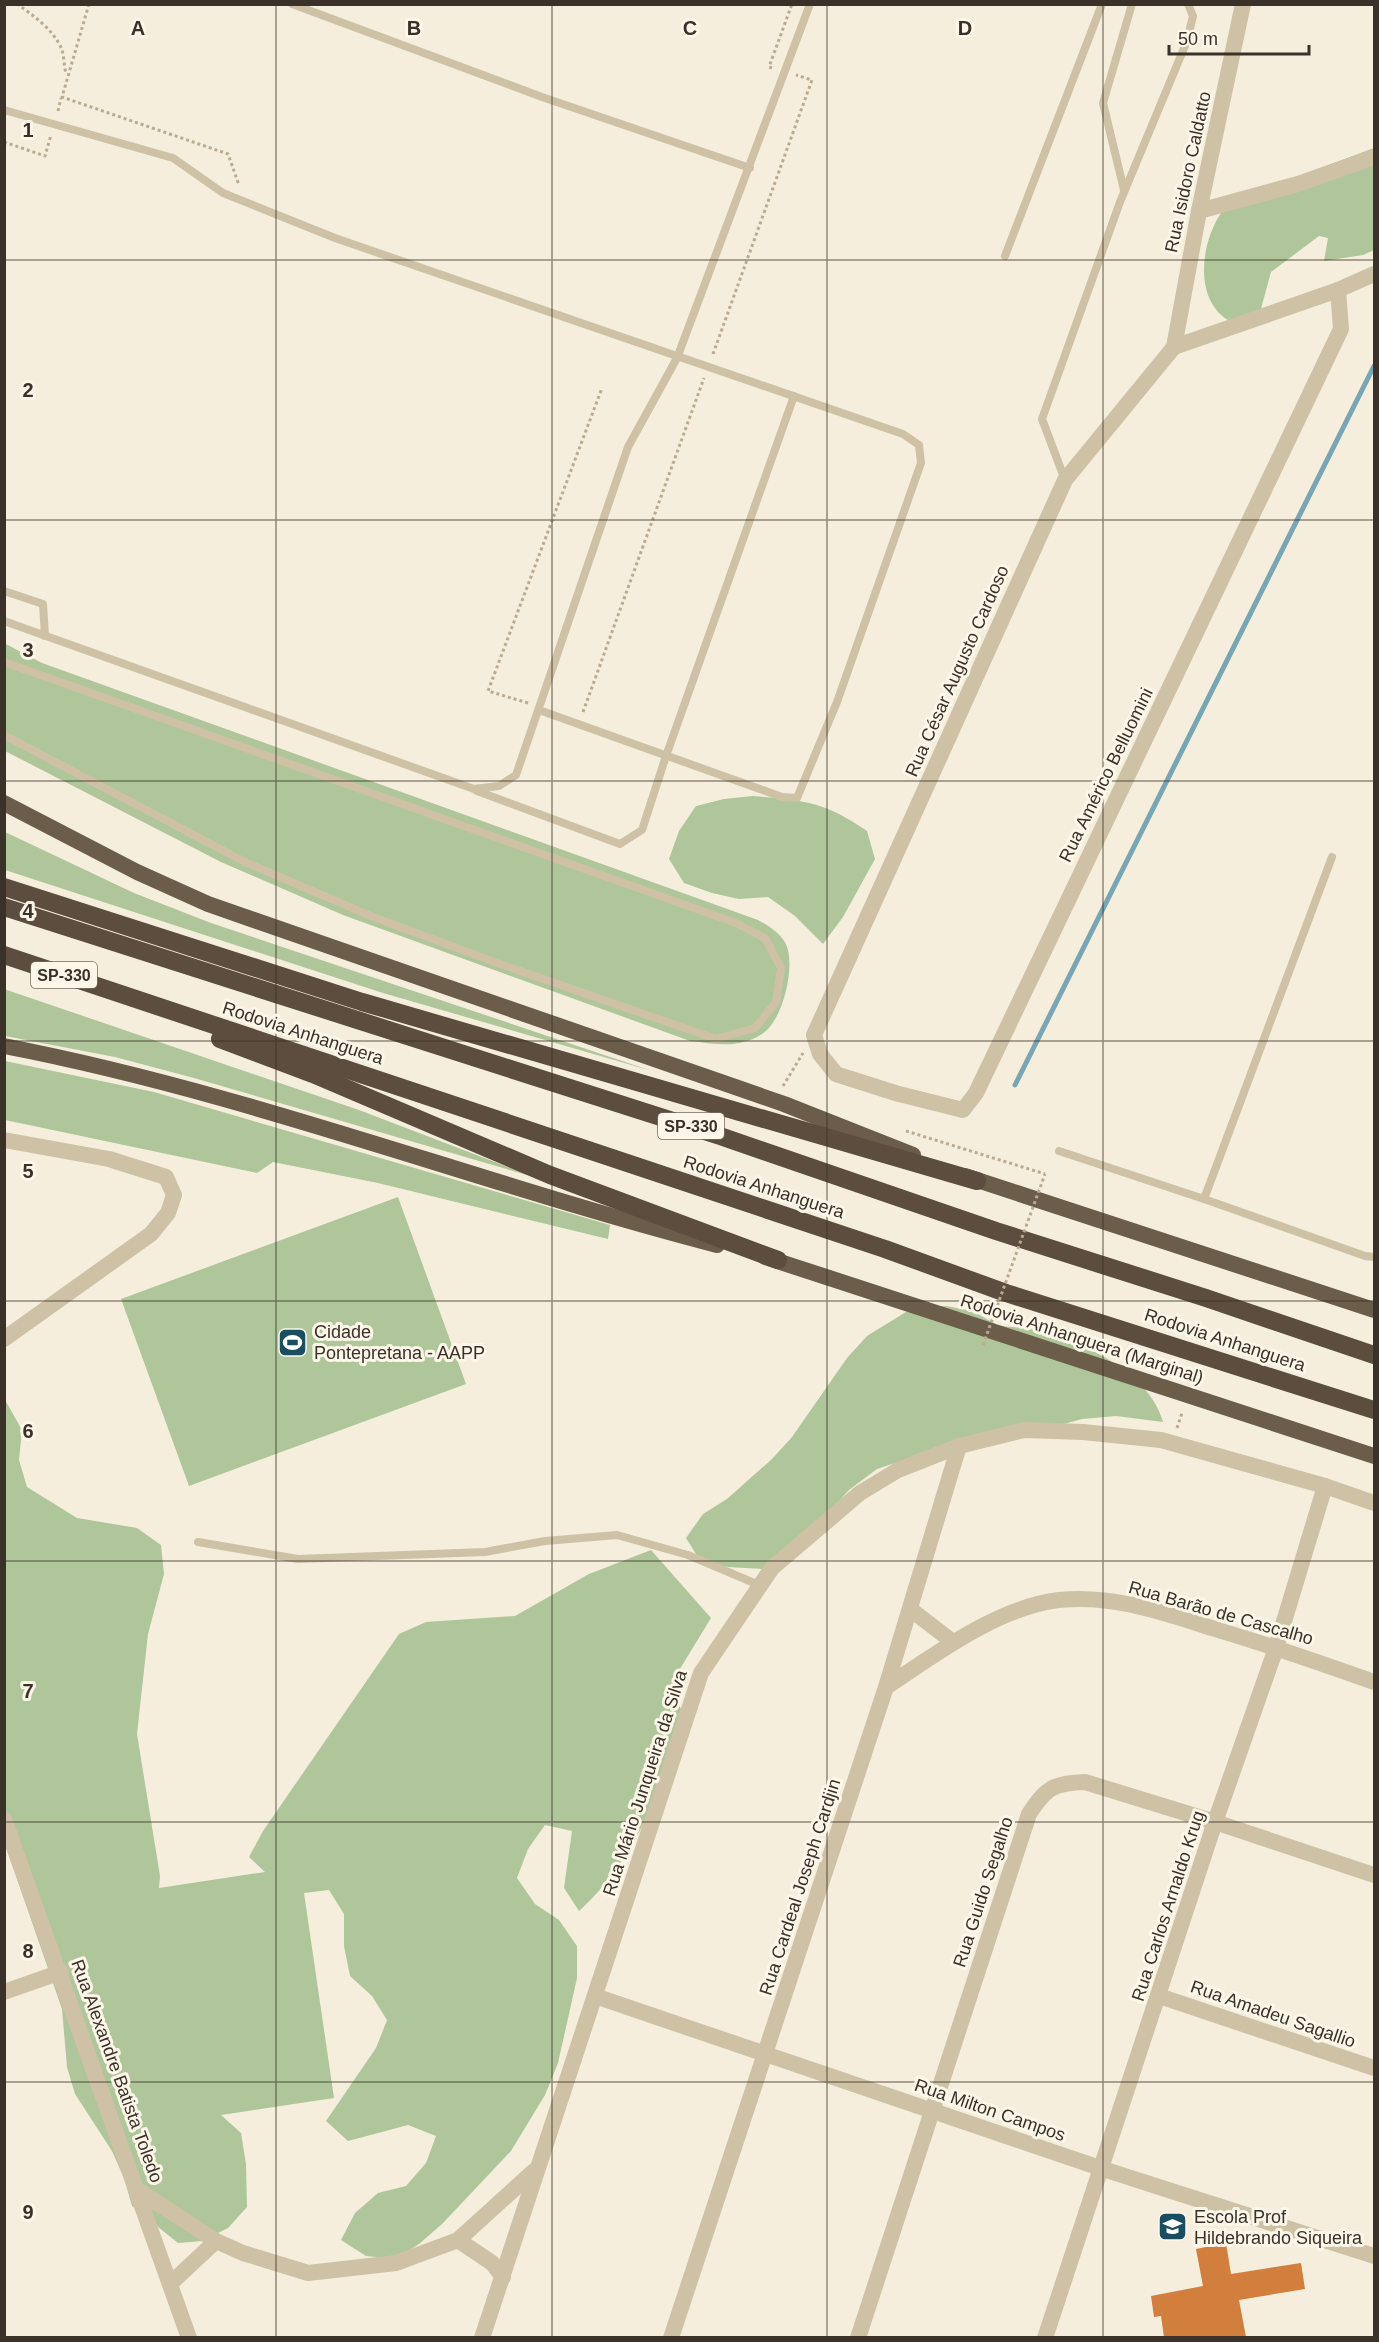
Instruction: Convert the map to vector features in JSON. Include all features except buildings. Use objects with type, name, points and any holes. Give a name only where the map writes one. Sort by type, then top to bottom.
[{"type":"highway","points":[[4,803],[137,872],[208,904],[784,1104],[977,1180]]},
{"type":"highway","points":[[4,887],[362,1002],[977,1180],[1374,1310]]},
{"type":"highway","name":"Rodovia Anhanguera","points":[[4,907],[708,1132],[996,1231],[1374,1355]]},
{"type":"highway","name":"Rodovia Anhanguera","points":[[4,955],[885,1249],[1006,1293],[1374,1410]]},
{"type":"highway","points":[[123,995],[215,1038],[313,1074],[550,1175],[778,1260]]},
{"type":"highway","name":"Rodovia Anhanguera (Marginal)","points":[[4,1046],[160,1080],[312,1123],[679,1235],[778,1260],[1374,1456]]},
{"type":"street","name":"Rua Isidoro Caldatto","points":[[1174,347],[1199,211],[1243,4]]},
{"type":"street","points":[[1199,211],[1298,184],[1374,157]]},
{"type":"street","points":[[1174,347],[1338,290],[1374,274]]},
{"type":"street","name":"Rua Américo Belluomini","points":[[814,1035],[820,1054],[836,1074],[963,1110],[976,1093],[1341,328],[1338,290]]},
{"type":"street","name":"Rua César Augusto Cardoso","points":[[814,1035],[1065,480],[1174,347]]},
{"type":"street","points":[[4,1140],[109,1159],[166,1177],[174,1195],[168,1213],[151,1234],[11,1327],[4,1339]]},
{"type":"street","name":"Rua Mário Junqueira da Silva","points":[[482,2337],[701,1673],[772,1568],[860,1493],[898,1470],[959,1446],[1024,1430],[1083,1432],[1161,1440],[1325,1486],[1374,1503]]},
{"type":"street","name":"Rua Cardeal Joseph Cardjin","points":[[671,2337],[886,1688],[959,1446]]},
{"type":"street","name":"Rua Carlos Arnaldo Krug","points":[[1045,2337],[1103,2169],[1215,1822],[1276,1648],[1325,1486]]},
{"type":"street","name":"Rua Barão de Cascalho","points":[[886,1688],[953,1642],[1018,1612],[1058,1600],[1098,1599],[1167,1614],[1374,1682]]},
{"type":"street","points":[[910,1609],[953,1642]]},
{"type":"street","name":"Rua Guido Segalho","points":[[858,2337],[1029,1814],[1043,1792],[1063,1782],[1085,1782],[1374,1875]]},
{"type":"street","name":"Rua Alexandre Batista Toledo","points":[[4,1819],[61,1972],[189,2337]]},
{"type":"street","points":[[4,1992],[61,1972]]},
{"type":"street","name":"Rua Milton Campos","points":[[595,1996],[765,2056],[1103,2169],[1374,2256]]},
{"type":"street","name":"Rua Amadeu Sagallio","points":[[1159,1996],[1374,2068]]},
{"type":"street","points":[[139,2192],[216,2241],[308,2273],[396,2263],[458,2240],[537,2168]]},
{"type":"street","points":[[458,2240],[492,2263],[502,2277]]},
{"type":"street","points":[[171,2283],[216,2241]]},
{"type":"lane","points":[[292,4],[542,97],[750,168]]},
{"type":"lane","points":[[474,789],[499,786],[516,775],[628,447],[682,346],[810,4]]},
{"type":"lane","points":[[1005,256],[1102,4]]},
{"type":"lane","points":[[1125,191],[1103,103],[1132,4]]},
{"type":"lane","points":[[1065,480],[1042,419],[1125,191],[1187,41],[1194,16],[1188,4]]},
{"type":"lane","points":[[4,110],[173,158],[223,193],[325,234],[677,358],[903,434],[919,445],[921,463],[837,702],[797,798],[782,796],[539,710]]},
{"type":"lane","points":[[4,621],[474,789],[620,844],[642,830],[666,756],[794,396]]},
{"type":"lane","points":[[4,591],[43,604],[45,636]]},
{"type":"lane","points":[[4,662],[736,923],[765,938],[780,968],[776,1002],[755,1028],[716,1039],[525,973],[373,917],[245,862],[4,735]]},
{"type":"lane","points":[[1204,1199],[1332,857]]},
{"type":"lane","points":[[1059,1151],[1365,1256],[1374,1257]]},
{"type":"lane","points":[[198,1542],[236,1551],[298,1559],[485,1552],[544,1541],[617,1535],[688,1555],[759,1585]]},
{"type":"path","points":[[17,4],[30,13],[54,37],[62,50],[67,77]]},
{"type":"path","points":[[4,142],[45,156],[89,4]]},
{"type":"path","points":[[62,97],[228,154],[240,187]]},
{"type":"path","points":[[682,346],[712,356]]},
{"type":"path","points":[[792,1091],[782,1088],[814,1035]]},
{"type":"path","points":[[896,1128],[1045,1174],[983,1344]]},
{"type":"green space","points":[[1374,148],[1374,250],[1363,255],[1324,261],[1328,238],[1319,236],[1271,272],[1259,316],[1236,324],[1222,316],[1212,304],[1204,274],[1208,242],[1223,211],[1239,199]]},
{"type":"green space","points":[[4,643],[42,663],[758,920],[781,936],[789,954],[786,992],[776,1018],[762,1034],[745,1042],[727,1044],[690,1041],[343,915],[221,862],[5,751]]},
{"type":"green space","points":[[753,796],[813,804],[852,821],[867,831],[875,859],[843,917],[823,944],[795,916],[768,897],[739,899],[684,883],[669,859],[679,831],[696,806],[724,799]]},
{"type":"green space","points":[[5,832],[134,893],[211,923],[652,1071],[383,993],[5,870]]},
{"type":"green space","points":[[4,989],[359,1110],[534,1177],[194,1078],[115,1057],[5,1036]]},
{"type":"green space","points":[[5,1061],[154,1092],[610,1225],[608,1239],[378,1183],[273,1162],[257,1173],[5,1120]]},
{"type":"green space","name":"Cidade Pontepretana - AAPP","points":[[398,1197],[466,1384],[189,1486],[121,1299]]},
{"type":"green space","points":[[946,1306],[973,1312],[998,1325],[1026,1328],[1049,1334],[1090,1349],[1128,1373],[1143,1388],[1156,1404],[1163,1422],[1116,1416],[1082,1419],[994,1443],[907,1459],[877,1469],[849,1490],[829,1512],[763,1569],[728,1567],[701,1562],[686,1538],[703,1514],[727,1499],[772,1459],[792,1437],[847,1358],[867,1336],[914,1307]]},
{"type":"green space","points":[[4,1398],[22,1430],[19,1460],[27,1487],[77,1518],[137,1528],[161,1545],[164,1574],[148,1634],[137,1734],[160,1876],[159,1888],[265,1872],[249,1857],[263,1831],[399,1634],[426,1622],[515,1616],[589,1574],[651,1550],[711,1618],[678,1672],[679,1703],[687,1731],[654,1804],[614,1872],[579,1911],[564,1888],[572,1831],[545,1825],[528,1849],[517,1878],[535,1904],[559,1920],[577,1946],[577,1978],[558,2063],[545,2095],[511,2151],[442,2224],[419,2244],[395,2259],[366,2256],[341,2240],[355,2213],[378,2193],[406,2186],[426,2163],[436,2136],[408,2125],[348,2141],[326,2121],[376,2048],[387,2020],[372,1996],[350,1976],[344,1946],[344,1914],[329,1890],[304,1893],[334,2098],[221,2115],[241,2133],[246,2164],[247,2207],[228,2228],[202,2241],[178,2243],[132,2206],[124,2178],[112,2151],[75,2094],[67,2067],[62,2009],[5,1844]]},
{"type":"waterway","points":[[1015,1085],[1374,366]]},
{"type":"place","name":"Cidade Pontepretana - AAPP","points":[[293,1342]]},
{"type":"place","name":"Escola Prof Hildebrando Siqueira","points":[[1173,2227]]}]
